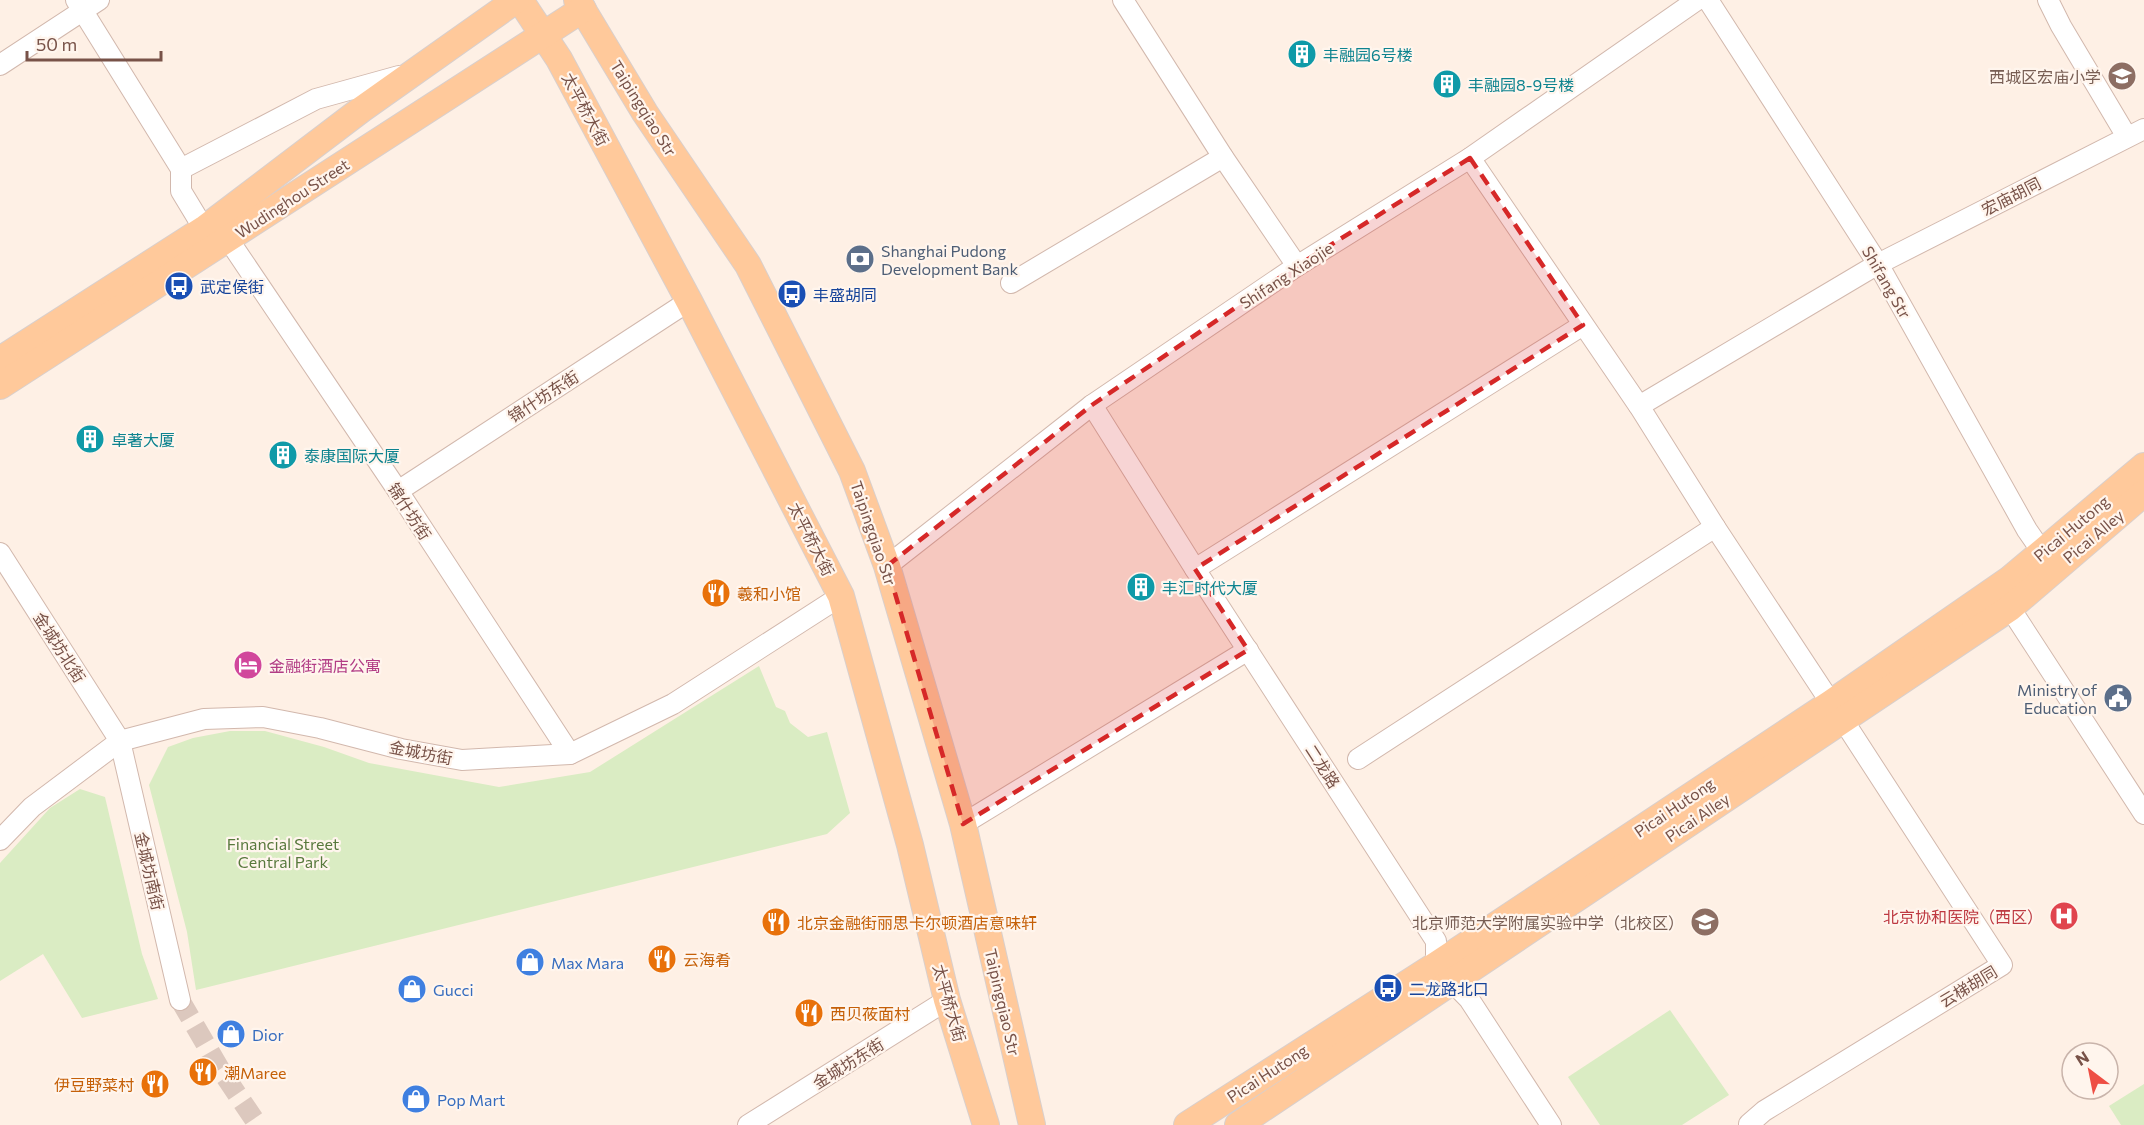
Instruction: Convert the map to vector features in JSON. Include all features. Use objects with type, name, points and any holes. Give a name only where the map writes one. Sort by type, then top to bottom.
[{"type":"main road","name":"Wudinghou Street","points":[[0,360],[204,229],[362,109],[516,0]]},
{"type":"main road","name":"太平桥大街","points":[[520,0],[559,59],[689,301],[841,596],[910,845],[947,1000],[986,1125]]},
{"type":"main road","name":"Wudinghou Street","points":[[0,386],[543,34],[580,5]]},
{"type":"main road","name":"Taipingqiao Str","points":[[580,5],[645,113],[748,265],[852,471],[887,566],[963,824],[1032,1125]]},
{"type":"main road","name":"Picai Hutong","points":[[1187,1125],[1444,973],[1837,712],[2010,579],[2048,561],[2144,466]]},
{"type":"main road","name":"Picai Alley","points":[[1837,712],[2010,608],[2048,561],[2144,493]]},
{"type":"main road","points":[[1238,1125],[1444,973]]},
{"type":"street","points":[[1123,0],[1222,157],[1297,266]]},
{"type":"street","name":"Shifang Xiaojie","points":[[887,566],[1092,405],[1297,266],[1470,158],[1697,0]]},
{"type":"street","name":"Shifang Str","points":[[1708,0],[1878,264],[2048,561]]},
{"type":"street","points":[[2048,0],[2061,26],[2136,133]]},
{"type":"street","points":[[0,65],[86,3],[181,169],[181,191],[204,229]]},
{"type":"street","points":[[181,169],[316,99],[399,76]]},
{"type":"street","name":"宏庙胡同","points":[[1639,406],[1878,264],[2136,133]]},
{"type":"street","points":[[1011,283],[1222,157]]},
{"type":"street","points":[[1470,158],[1639,406],[1715,527],[1837,712]]},
{"type":"street","name":"锦什坊街","points":[[228,239],[398,491],[570,754]]},
{"type":"street","name":"锦什坊东街","points":[[398,491],[689,301]]},
{"type":"street","points":[[1195,569],[1583,325]]},
{"type":"street","name":"二龙路","points":[[1092,405],[1195,569],[1436,941],[1444,973]]},
{"type":"street","points":[[1358,759],[1715,527]]},
{"type":"street","name":"金城坊北街","points":[[0,553],[120,741]]},
{"type":"street","name":"金城坊街","points":[[0,840],[32,807],[120,741],[204,719],[263,717],[320,728],[401,749],[462,760],[570,754],[673,704],[841,596]]},
{"type":"street","points":[[2010,608],[2144,814]]},
{"type":"street","points":[[963,824],[1248,650]]},
{"type":"street","name":"云梯胡同","points":[[1749,1125],[1764,1111],[2002,965],[1837,712]]},
{"type":"street","name":"金城坊南街","points":[[120,741],[180,1000]]},
{"type":"street","points":[[1444,973],[1469,999],[1551,1125]]},
{"type":"street","name":"金城坊东街","points":[[748,1125],[947,1000]]},
{"type":"highlighted area","points":[[1470,158],[1583,325],[1195,569],[1248,650],[963,824],[887,566],[1092,405],[1297,266]]},
{"type":"green space","name":"Financial Street Central Park","points":[[759,666],[776,707],[785,711],[790,723],[808,737],[827,732],[850,813],[827,834],[196,990],[187,932],[149,785],[168,747],[193,738],[230,731],[265,731],[324,747],[369,763],[499,787],[590,772]]},
{"type":"green space","points":[[80,789],[105,797],[142,954],[158,999],[82,1018],[43,954],[0,981],[0,863],[50,808]]},
{"type":"green space","points":[[1670,1010],[1729,1095],[1682,1125],[1600,1125],[1568,1077]]},
{"type":"green space","points":[[2144,1084],[2144,1125],[2121,1125],[2109,1106]]},
{"type":"tunnel","points":[[180,1000],[220,1069],[258,1125]]},
{"type":"place","name":"丰融园6号楼","points":[[1302,54]]},
{"type":"place","name":"西城区宏庙小学","points":[[2122,76]]},
{"type":"place","name":"丰融园8-9号楼","points":[[1447,84]]},
{"type":"place","name":"Shanghai Pudong Development Bank","points":[[860,259]]},
{"type":"place","name":"武定侯街","points":[[179,286]]},
{"type":"place","name":"丰盛胡同","points":[[792,294]]},
{"type":"place","name":"卓著大厦","points":[[90,439]]},
{"type":"place","name":"泰康国际大厦","points":[[283,455]]},
{"type":"place","name":"丰汇时代大厦","points":[[1141,587]]},
{"type":"place","name":"羲和小馆","points":[[716,593]]},
{"type":"place","name":"金融街酒店公寓","points":[[248,665]]},
{"type":"place","name":"Ministry of Education","points":[[2118,698]]},
{"type":"place","name":"北京协和医院（西区）","points":[[2064,916]]},
{"type":"place","name":"北京金融街丽思卡尔顿酒店意味轩","points":[[776,922]]},
{"type":"place","name":"北京师范大学附属实验中学（北校区）","points":[[1705,922]]},
{"type":"place","name":"云海肴","points":[[662,959]]},
{"type":"place","name":"Max Mara","points":[[530,962]]},
{"type":"place","name":"二龙路北口","points":[[1388,988]]},
{"type":"place","name":"Gucci","points":[[412,989]]},
{"type":"place","name":"西贝莜面村","points":[[809,1013]]},
{"type":"place","name":"Dior","points":[[231,1034]]},
{"type":"place","name":"潮Maree","points":[[203,1072]]},
{"type":"place","name":"伊豆野菜村","points":[[155,1084]]},
{"type":"place","name":"Pop Mart","points":[[416,1099]]}]
